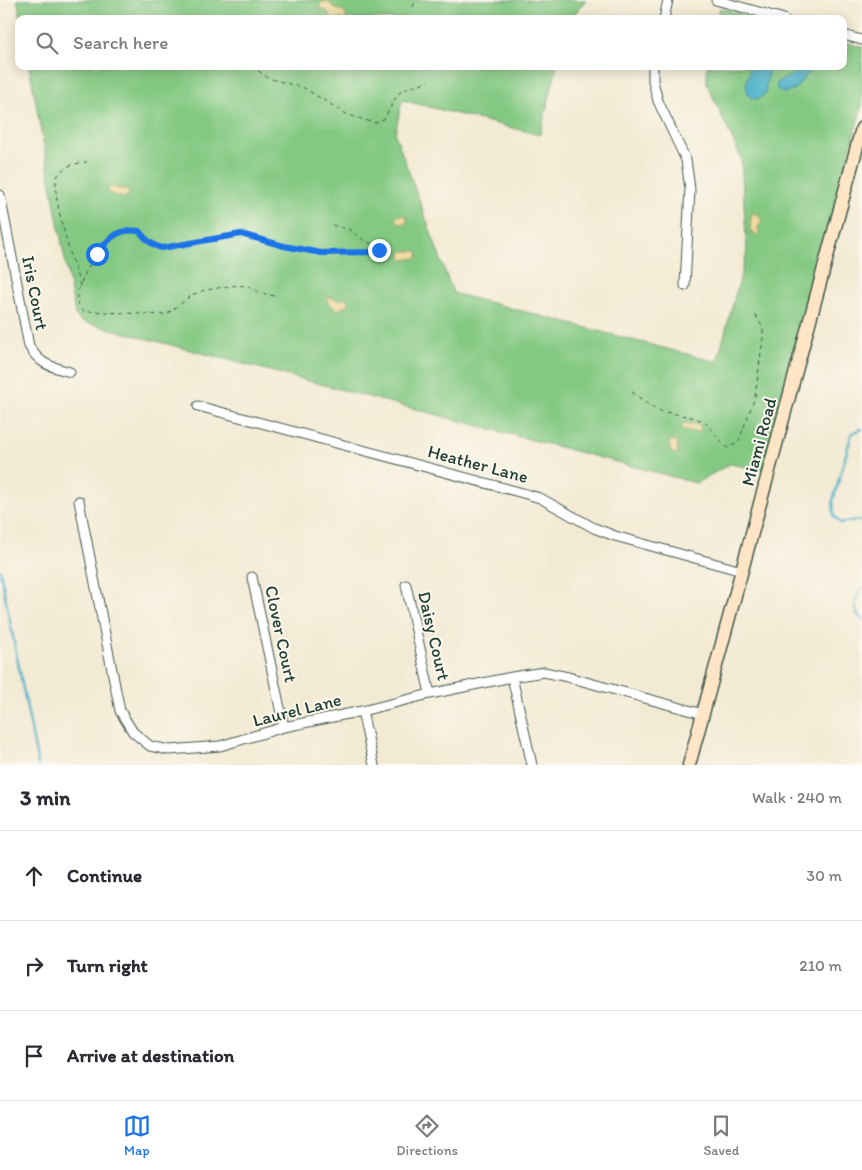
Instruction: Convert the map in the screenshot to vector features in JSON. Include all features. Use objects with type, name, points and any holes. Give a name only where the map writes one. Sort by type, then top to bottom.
[{"type":"street","points":[[665,15],[668,0]]},
{"type":"street","points":[[716,0],[770,15]]},
{"type":"street","points":[[847,36],[862,40]]},
{"type":"street","points":[[653,70],[653,81],[658,102],[686,160],[690,189],[685,286]]},
{"type":"street","name":"Miami Road","points":[[689,765],[862,128]]},
{"type":"street","name":"Iris Court","points":[[0,196],[29,346],[36,357],[49,366],[70,372]]},
{"type":"street","name":"Heather Lane","points":[[198,406],[540,498],[594,528],[615,536],[742,571]]},
{"type":"street","name":"Laurel Lane","points":[[79,501],[120,711],[133,732],[150,746],[169,750],[220,746],[284,727],[362,711],[430,694],[544,672],[703,714]]},
{"type":"street","name":"Clover Court","points":[[252,577],[284,727]]},
{"type":"street","name":"Daisy Court","points":[[406,585],[430,694]]},
{"type":"street","points":[[512,677],[532,765]]},
{"type":"street","points":[[362,711],[374,765]]},
{"type":"path","points":[[413,7],[416,0]]},
{"type":"path","points":[[257,70],[268,78],[304,88],[348,115],[375,122],[384,119],[401,92],[428,81]]},
{"type":"path","points":[[80,286],[56,194],[58,177],[64,168],[78,162],[87,162]]},
{"type":"path","points":[[274,296],[258,292],[250,287],[238,285],[204,290],[192,295],[166,315],[83,311],[77,302],[80,286],[97,254],[108,239],[118,233],[130,230],[139,231],[156,247],[162,248],[241,234],[284,246],[321,253],[372,252],[379,250],[375,245],[364,241],[350,230],[332,225]]},
{"type":"path","points":[[632,392],[649,406],[660,411],[691,416],[704,422],[727,448],[738,443],[755,396],[757,382],[763,328],[756,314]]},
{"type":"green space","points":[[17,0],[586,0],[573,15],[20,15]]},
{"type":"green space","points":[[720,8],[745,15],[718,15]]},
{"type":"green space","points":[[847,43],[862,47],[862,105],[764,470],[730,464],[696,483],[80,321],[75,314],[30,70],[556,70],[540,135],[402,100],[395,134],[453,293],[717,362],[747,252],[741,158],[707,84],[707,70],[847,70]]},
{"type":"sand","points":[[324,1],[344,11],[346,15],[330,15],[319,6]]},
{"type":"sand","points":[[112,186],[119,189],[127,189],[129,195],[124,198],[110,194],[107,191]]},
{"type":"sand","points":[[753,213],[757,213],[762,221],[758,227],[759,233],[757,235],[750,232],[751,216]]},
{"type":"sand","points":[[402,214],[407,217],[407,223],[400,224],[395,220],[395,218]]},
{"type":"sand","points":[[404,251],[417,251],[419,256],[403,260],[401,259],[401,253]]},
{"type":"sand","points":[[327,298],[339,300],[345,298],[349,302],[346,306],[337,310],[328,303]]},
{"type":"sand","points":[[683,423],[699,425],[701,429],[699,432],[685,430],[681,428]]},
{"type":"sand","points":[[671,440],[677,442],[677,454],[671,453],[669,443]]},
{"type":"water","points":[[768,70],[765,94],[758,99],[751,98],[748,93],[746,85],[749,71]]},
{"type":"water","points":[[795,70],[811,70],[795,89],[784,93],[777,90],[777,82],[792,75]]},
{"type":"waterway","points":[[862,429],[852,433],[833,501],[834,516],[840,523],[856,520],[862,522]]},
{"type":"waterway","points":[[0,570],[38,765]]},
{"type":"waterway","points":[[862,587],[856,599],[857,612],[862,619]]},
{"type":"route","points":[[97,254],[108,239],[118,233],[130,230],[139,231],[156,247],[162,248],[241,234],[284,246],[321,253],[372,252],[379,250]]}]
